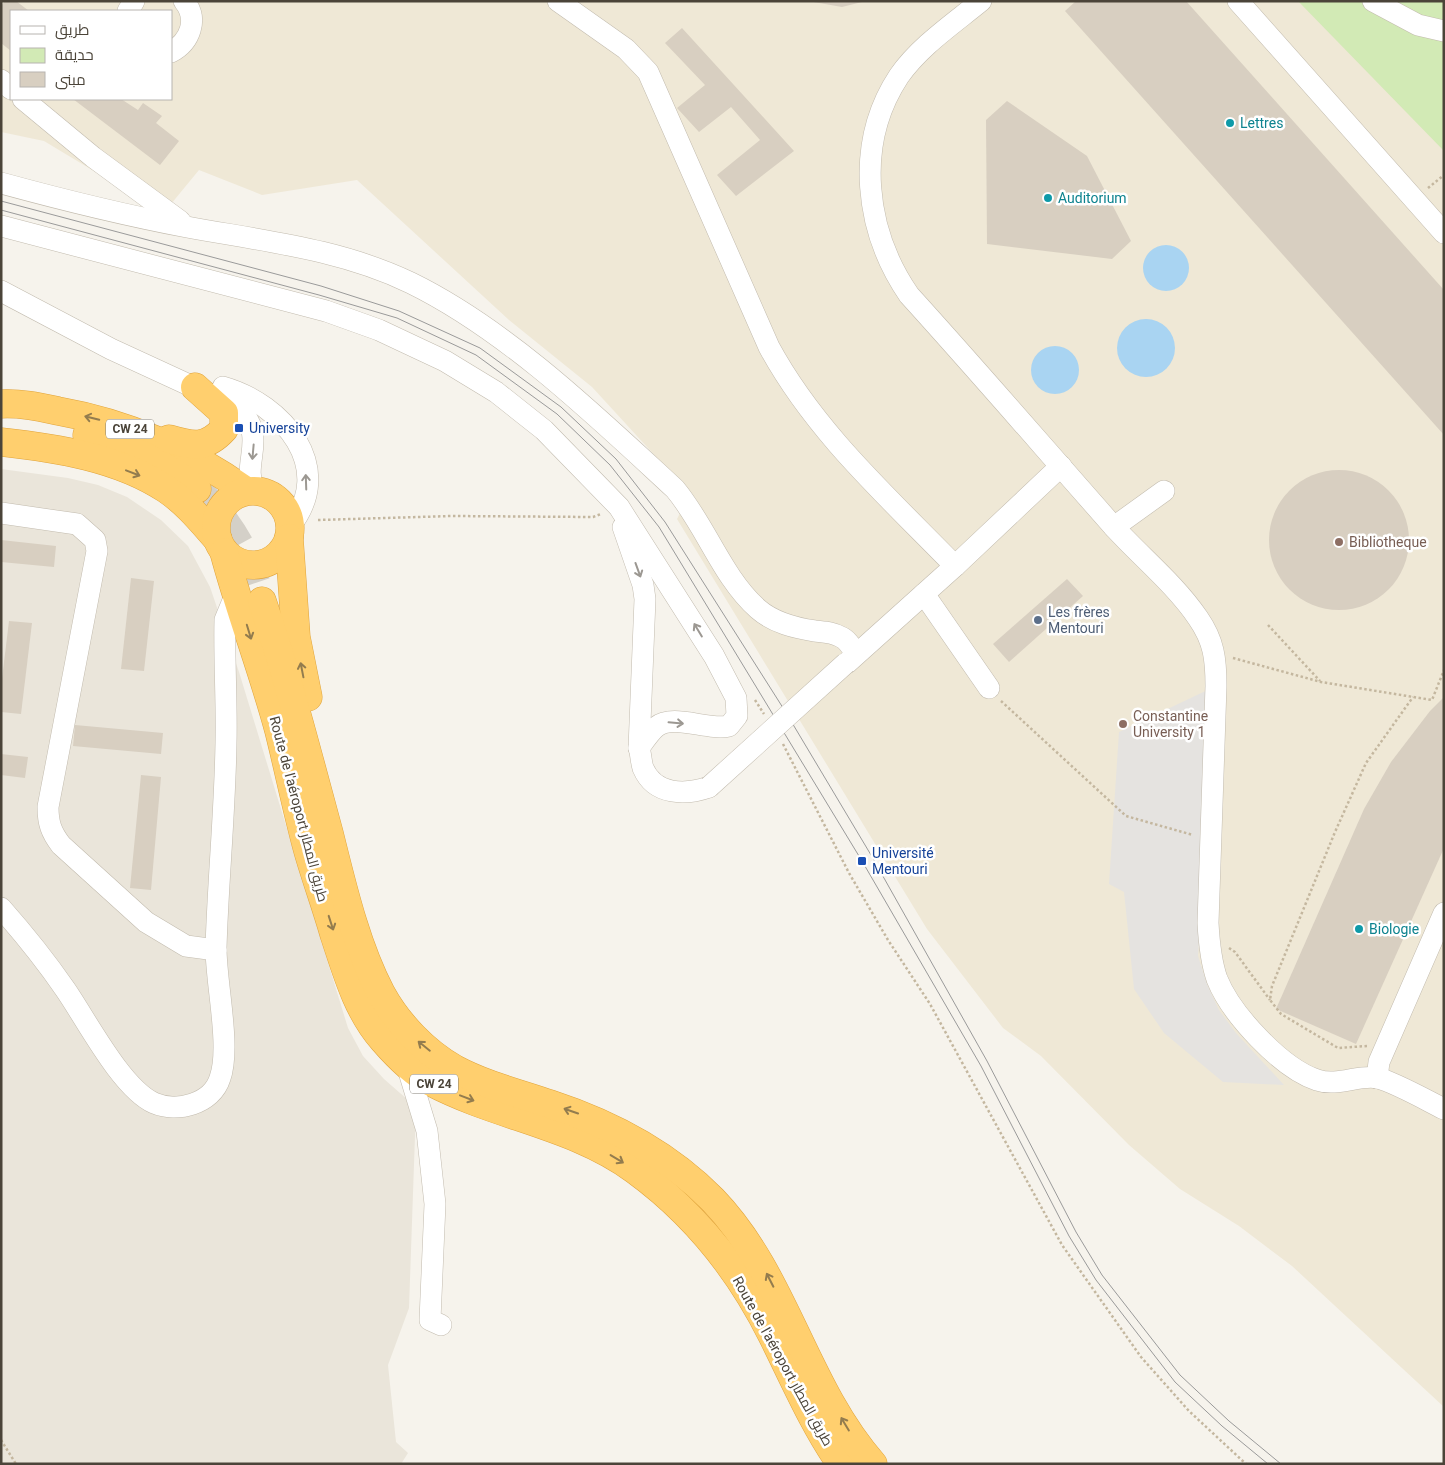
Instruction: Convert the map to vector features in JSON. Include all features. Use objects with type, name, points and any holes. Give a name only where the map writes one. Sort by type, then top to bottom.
[{"type":"highway","points":[[195,387],[224,413],[243,416]]},
{"type":"highway","name":"CW 24","points":[[1,404],[18,403],[91,417],[132,429],[209,467],[250,491]]},
{"type":"highway","name":"CW 24","points":[[1,411],[107,440],[138,453],[197,489]]},
{"type":"highway","points":[[132,429],[186,444],[198,445],[209,443],[243,416]]},
{"type":"highway","name":"Route de l'aéroport طريق المطار","points":[[1,442],[76,454],[140,475],[177,498],[221,546],[250,599],[314,776],[345,894],[372,973],[382,994],[400,1020],[417,1041],[455,1069],[482,1082],[552,1104],[612,1127],[644,1145],[711,1198],[734,1223],[760,1260],[818,1377],[848,1429],[873,1464]]},
{"type":"highway","points":[[250,491],[265,492],[283,505],[290,532],[284,548],[266,562],[243,564],[221,546],[216,528],[221,510],[234,496],[250,491]]},
{"type":"highway","name":"CW 24","points":[[290,532],[296,637],[307,694],[364,907],[370,939],[372,973]]},
{"type":"highway","name":"Route de l'aéroport طريق المطار","points":[[250,599],[278,730],[308,851],[343,961],[368,1020],[382,1040],[428,1081],[460,1096],[534,1121],[595,1146],[634,1168],[692,1218],[727,1260],[747,1291],[771,1332],[806,1406],[841,1464]]},
{"type":"street","points":[[172,51],[182,45],[191,26],[191,16],[184,1]]},
{"type":"street","points":[[558,1],[626,49],[648,72],[769,347],[787,381],[816,419],[876,485],[955,566]]},
{"type":"street","points":[[981,1],[928,44],[899,76],[883,110],[872,148],[869,182],[871,200],[886,258],[909,295],[1114,527],[1186,603],[1199,619],[1215,653],[1209,935],[1216,977],[1223,992],[1244,1023],[1283,1059],[1306,1076],[1332,1083],[1377,1078],[1444,1109]]},
{"type":"street","points":[[1238,1],[1444,233]]},
{"type":"street","points":[[1373,1],[1418,25],[1444,31]]},
{"type":"street","points":[[23,100],[108,170],[188,227]]},
{"type":"street","points":[[1,183],[100,210],[337,255],[412,283],[456,309],[535,365],[587,408],[675,489],[690,509],[735,582],[759,610],[776,621],[801,629],[834,634],[843,638],[851,658]]},
{"type":"street","points":[[1,226],[326,311],[388,334],[468,374],[521,410],[588,473],[619,507],[714,656],[733,691],[738,705],[737,716],[729,726],[718,727],[666,722],[657,726],[639,748]]},
{"type":"street","points":[[1,292],[111,349],[195,387],[214,385],[225,388],[253,433],[254,445],[250,473],[250,491]]},
{"type":"street","points":[[243,416],[288,426],[302,452],[307,484],[306,496],[303,507],[290,532]]},
{"type":"street","points":[[619,507],[625,536],[643,585],[645,599],[639,748],[644,768],[661,787],[678,794],[695,792],[709,787],[955,566],[1061,466]]},
{"type":"street","points":[[1114,527],[1164,491]]},
{"type":"street","points":[[1,513],[77,524],[95,540],[97,551],[48,807],[48,822],[52,833],[61,845],[146,922],[186,946],[216,950]]},
{"type":"street","points":[[924,594],[989,688]]},
{"type":"street","points":[[1,908],[41,955],[120,1072],[141,1095],[164,1107],[175,1108],[197,1103],[206,1097],[220,1080],[224,1060],[216,950],[226,743],[225,620],[232,603],[250,599]]},
{"type":"street","points":[[1377,1078],[1379,1062],[1444,913]]},
{"type":"street","points":[[406,1062],[427,1132],[435,1204],[430,1320],[441,1326]]},
{"type":"path","points":[[318,520],[452,516],[593,517],[619,507]]},
{"type":"path","points":[[1268,625],[1321,682]]},
{"type":"path","points":[[1215,653],[1321,682],[1432,700],[1444,670]]},
{"type":"path","points":[[989,688],[997,698],[1126,816],[1211,841]]},
{"type":"path","points":[[752,695],[766,717]]},
{"type":"path","points":[[1270,1000],[1272,986],[1335,832],[1366,763],[1413,697]]},
{"type":"path","points":[[780,739],[849,873],[888,940],[930,1004],[1076,1268],[1141,1357],[1215,1436],[1246,1464]]},
{"type":"path","points":[[1209,935],[1235,952],[1281,1014],[1338,1048],[1386,1045]]},
{"type":"path","points":[[1,1440],[16,1464]]},
{"type":"shaded area","name":"Constantine University 1","points":[[1,1],[1444,1],[1444,1407],[1292,1266],[1239,1226],[1180,1189],[1129,1145],[1041,1056],[1003,1028],[927,929],[677,519],[688,497],[681,484],[592,387],[509,320],[357,180],[262,195],[199,170],[171,204],[137,197],[44,141],[1,132]]},
{"type":"shaded area","points":[[1,469],[68,478],[98,485],[127,497],[161,520],[188,546],[210,587],[239,672],[348,1028],[363,1056],[384,1079],[416,1107],[409,1308],[388,1365],[396,1442],[408,1453],[401,1464],[1,1464]]},
{"type":"shaded area","points":[[1216,686],[1198,956],[1207,984],[1219,1010],[1236,1033],[1284,1085],[1223,1082],[1164,1033],[1134,989],[1124,892],[1109,884],[1119,732]]},
{"type":"green space","points":[[1298,1],[1444,1],[1444,151]]},
{"type":"water","points":[[1166,245],[1179,249],[1185,255],[1189,268],[1185,281],[1179,287],[1166,291],[1153,287],[1147,281],[1143,268],[1147,255],[1153,249]]},
{"type":"water","points":[[1140,319],[1152,319],[1167,327],[1175,342],[1175,354],[1167,369],[1152,377],[1140,377],[1125,369],[1117,354],[1117,342],[1125,327]]},
{"type":"water","points":[[1055,346],[1064,348],[1072,353],[1077,361],[1079,370],[1077,379],[1072,387],[1064,392],[1055,394],[1046,392],[1038,387],[1033,379],[1031,370],[1033,361],[1038,353],[1046,348]]},
{"type":"building","points":[[5,1],[16,1],[28,10],[10,10],[10,50],[1,43],[1,6]]},
{"type":"building","points":[[808,1],[862,1],[862,2],[842,7]]},
{"type":"building","name":"Lettres","points":[[1076,1],[1186,1],[1444,290],[1444,435],[1065,11]]},
{"type":"building","points":[[682,28],[794,151],[736,196],[717,175],[760,140],[731,107],[699,132],[677,108],[705,85],[665,43]]},
{"type":"building","points":[[74,100],[123,100],[138,110],[143,103],[162,116],[156,123],[179,141],[160,165]]},
{"type":"building","name":"Auditorium","points":[[1007,101],[1087,156],[1131,241],[1112,259],[987,244],[986,120]]},
{"type":"building","name":"Bibliotheque","points":[[1339,470],[1366,476],[1378,482],[1388,491],[1397,501],[1403,513],[1409,540],[1403,567],[1397,579],[1388,589],[1378,598],[1366,604],[1339,610],[1312,604],[1300,598],[1290,589],[1281,579],[1275,567],[1269,540],[1275,513],[1281,501],[1290,491],[1300,482],[1312,476]]},
{"type":"building","points":[[1,540],[56,546],[54,567],[1,562]]},
{"type":"building","points":[[131,578],[154,581],[144,671],[121,669]]},
{"type":"building","name":"Les frères Mentouri","points":[[1067,579],[1083,596],[1009,662],[993,644]]},
{"type":"building","points":[[9,621],[32,623],[21,714],[1,712],[1,687]]},
{"type":"building","name":"Biologie","points":[[1444,697],[1444,848],[1356,1044],[1276,1009],[1364,809],[1391,762],[1430,711]]},
{"type":"building","points":[[75,725],[163,733],[161,754],[73,746]]},
{"type":"building","points":[[1,754],[28,757],[25,778],[1,775]]},
{"type":"building","points":[[141,775],[161,777],[151,890],[130,888]]},
{"type":"tunnel","points":[[197,489],[220,514],[237,540],[251,568],[262,601]]},
{"type":"tram line","points":[[1,201],[321,286],[399,311],[480,348],[561,407],[616,459],[665,522],[785,711],[871,855],[987,1061],[1076,1232],[1102,1275],[1180,1375],[1229,1421],[1281,1464]]},
{"type":"tram line","points":[[1,210],[319,295],[397,318],[476,355],[557,414],[610,465],[659,527],[862,861],[981,1066],[1069,1236],[1096,1280],[1175,1382],[1222,1426],[1268,1464]]},
{"type":"place","name":"Lettres","points":[[1230,123]]},
{"type":"place","name":"Auditorium","points":[[1048,198]]},
{"type":"place","name":"University","points":[[239,428]]},
{"type":"place","name":"Bibliotheque","points":[[1339,542]]},
{"type":"place","name":"Les frères Mentouri","points":[[1038,620]]},
{"type":"place","name":"Constantine University 1","points":[[1123,724]]},
{"type":"place","name":"Université Mentouri","points":[[862,861]]},
{"type":"place","name":"Biologie","points":[[1359,929]]}]
